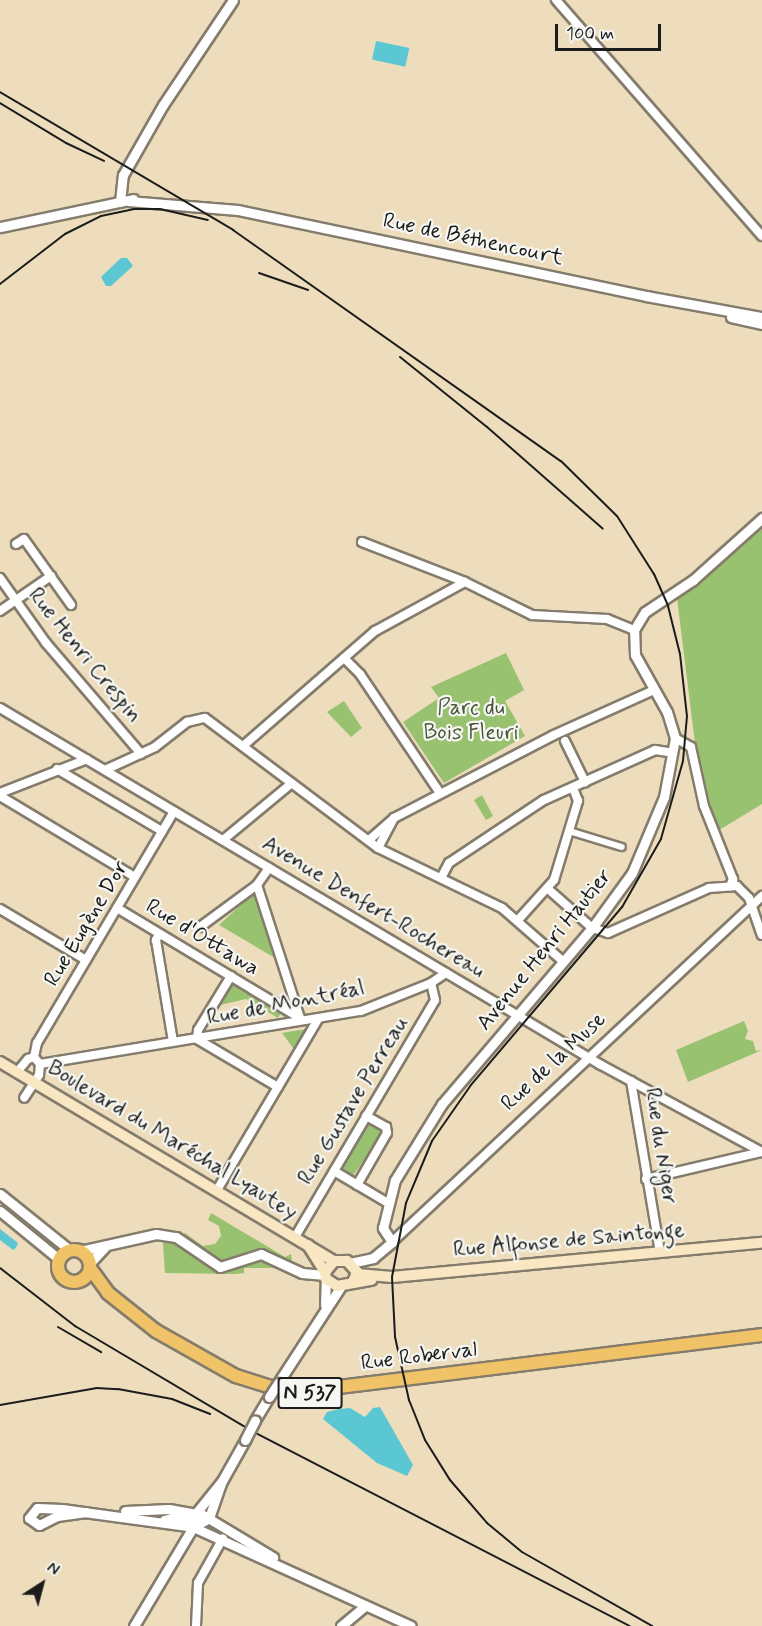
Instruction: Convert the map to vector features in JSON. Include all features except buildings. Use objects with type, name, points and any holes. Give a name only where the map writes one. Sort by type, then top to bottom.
[{"type":"main road","name":"Boulevard du Maréchal Lyautey","points":[[0,1062],[334,1260]]},
{"type":"main road","name":"Rue Alfonse de Saintonge","points":[[354,1273],[377,1276],[762,1243]]},
{"type":"main road","name":"Boulevard du Maréchal Lyautey","points":[[307,1244],[325,1275]]},
{"type":"main road","points":[[75,1251],[90,1265],[79,1281],[64,1279],[59,1270],[60,1260],[75,1251]]},
{"type":"main road","points":[[334,1260],[354,1273],[341,1286],[325,1275],[334,1260]]},
{"type":"main road","name":"Rue Roberval","points":[[90,1265],[108,1293]]},
{"type":"main road","name":"Rue Roberval","points":[[79,1281],[108,1293],[147,1325],[215,1365],[254,1384],[290,1393],[762,1335]]},
{"type":"street","points":[[125,201],[123,175],[232,0]]},
{"type":"street","points":[[556,0],[762,236]]},
{"type":"street","name":"Rue de Béthencourt","points":[[0,227],[125,201],[165,197],[762,320]]},
{"type":"street","name":"Rue de Béthencourt","points":[[706,308],[734,318],[762,320]]},
{"type":"street","points":[[363,542],[465,582],[532,615],[607,619],[634,630],[645,612],[678,592],[762,518]]},
{"type":"street","points":[[16,544],[24,539],[71,604]]},
{"type":"street","points":[[0,611],[51,576]]},
{"type":"street","name":"Rue Henri Crespin","points":[[0,578],[46,643],[141,754]]},
{"type":"street","points":[[243,746],[375,631],[465,582]]},
{"type":"street","name":"Avenue Henri Hautier","points":[[392,1242],[383,1228],[397,1176],[442,1104],[592,928],[643,853],[664,797],[675,738],[670,720],[632,647],[634,630]]},
{"type":"street","points":[[344,658],[360,674],[440,793]]},
{"type":"street","points":[[369,840],[394,818],[440,793],[554,735],[654,690]]},
{"type":"street","name":"Avenue Denfert-Rochereau","points":[[0,708],[587,1057],[762,1152]]},
{"type":"street","points":[[105,770],[141,754],[196,718],[212,722],[378,848],[441,878],[518,920],[564,962]]},
{"type":"street","points":[[675,738],[691,747],[702,798],[733,879],[730,886]]},
{"type":"street","points":[[565,741],[585,782]]},
{"type":"street","points":[[441,878],[449,863],[544,800],[655,750],[673,753]]},
{"type":"street","points":[[0,794],[57,769],[87,759]]},
{"type":"street","points":[[57,769],[162,831]]},
{"type":"street","points":[[223,840],[292,783]]},
{"type":"street","points":[[518,920],[554,880],[578,801],[573,788]]},
{"type":"street","points":[[0,794],[135,877]]},
{"type":"street","name":"Rue Eugène Dor","points":[[34,1057],[38,1042],[174,811]]},
{"type":"street","points":[[378,848],[394,818]]},
{"type":"street","points":[[569,831],[622,847]]},
{"type":"street","points":[[200,927],[258,885],[269,867]]},
{"type":"street","points":[[258,885],[301,1020]]},
{"type":"street","points":[[547,888],[592,928],[608,933],[709,888],[730,886],[740,888],[750,904],[762,935]]},
{"type":"street","name":"Rue de la Muse","points":[[354,1273],[392,1242],[750,904],[762,896]]},
{"type":"street","name":"Rue d'Ottawa","points":[[117,908],[301,1020]]},
{"type":"street","points":[[1,911],[86,960]]},
{"type":"street","points":[[159,934],[156,940],[174,1042]]},
{"type":"street","name":"Rue de Montréal","points":[[40,1064],[361,1011],[431,983],[446,973]]},
{"type":"street","name":"Rue de Montréal","points":[[198,1039],[198,1030],[231,976]]},
{"type":"street","name":"Rue Gustave Perreau","points":[[295,1237],[435,1000],[431,983]]},
{"type":"street","points":[[217,1190],[318,1019]]},
{"type":"street","points":[[198,1039],[278,1087]]},
{"type":"street","points":[[17,1072],[34,1057],[40,1064],[35,1082],[24,1098]]},
{"type":"street","name":"Rue du Niger","points":[[631,1081],[660,1252]]},
{"type":"street","points":[[357,1185],[387,1133],[386,1127],[366,1116]]},
{"type":"street","points":[[646,1179],[762,1152]]},
{"type":"street","points":[[334,1171],[388,1203]]},
{"type":"street","points":[[0,1194],[75,1251],[104,1248],[156,1234],[176,1237],[220,1267],[261,1254],[302,1273],[325,1275],[325,1305]]},
{"type":"street","points":[[0,1211],[60,1260]]},
{"type":"street","points":[[90,1265],[104,1248]]},
{"type":"street","points":[[372,1260],[377,1276]]},
{"type":"street","points":[[134,1626],[325,1305],[341,1286]]},
{"type":"street","points":[[199,1520],[222,1481]]},
{"type":"street","points":[[86,1512],[57,1516],[39,1525],[29,1518],[37,1508],[102,1513],[164,1520],[199,1520],[223,1538],[411,1626]]},
{"type":"street","points":[[102,1513],[169,1509],[199,1520],[300,1574]]},
{"type":"street","points":[[196,1626],[198,1583],[223,1538]]},
{"type":"street","points":[[341,1626],[365,1606]]},
{"type":"street","points":[[365,1606],[400,1626]]},
{"type":"green space","points":[[762,524],[762,804],[716,832],[701,792],[677,598]]},
{"type":"green space","name":"Parc du Bois Fleuri","points":[[506,653],[524,690],[505,701],[525,736],[444,783],[403,722],[439,698],[431,687]]},
{"type":"green space","points":[[344,701],[362,728],[351,737],[327,712]]},
{"type":"green space","points":[[482,795],[493,816],[486,820],[474,800]]},
{"type":"green space","points":[[254,893],[275,958],[219,925]]},
{"type":"green space","points":[[231,981],[282,1011],[278,1018],[246,999],[216,1006]]},
{"type":"green space","points":[[744,1021],[748,1031],[745,1039],[753,1041],[756,1051],[762,1050],[688,1082],[676,1050]]},
{"type":"green space","points":[[309,1029],[296,1052],[282,1033],[293,1031]]},
{"type":"green space","points":[[371,1122],[384,1131],[351,1178],[338,1169]]},
{"type":"green space","points":[[211,1213],[285,1257],[291,1254],[292,1260],[283,1268],[244,1268],[244,1273],[236,1274],[165,1273],[163,1243],[167,1235],[180,1239],[185,1233],[203,1246],[215,1244],[221,1236],[219,1226],[208,1220]]},
{"type":"water","points":[[376,41],[409,48],[405,67],[372,60]]},
{"type":"water","points":[[121,258],[127,258],[133,266],[111,286],[106,286],[101,277]]},
{"type":"water","points":[[0,1229],[18,1243],[16,1248],[13,1250],[0,1240]]},
{"type":"water","points":[[380,1407],[413,1465],[407,1476],[377,1463],[323,1419],[327,1412],[350,1408],[365,1417],[373,1408]]},
{"type":"railway","points":[[0,92],[233,230],[561,461],[617,516],[654,574],[668,606],[680,654],[687,716],[683,761],[661,839],[622,907],[471,1085],[432,1141],[406,1203],[392,1277],[395,1337],[409,1400],[425,1440],[450,1480],[487,1523],[522,1552],[652,1626]]},
{"type":"railway","points":[[0,103],[66,143],[104,161]]},
{"type":"railway","points":[[0,284],[65,234],[101,216],[134,209],[160,209],[208,220]]},
{"type":"railway","points":[[259,273],[308,290]]},
{"type":"railway","points":[[400,357],[487,427],[603,529]]},
{"type":"railway","points":[[0,1268],[75,1326],[250,1430],[629,1626]]},
{"type":"railway","points":[[58,1327],[101,1352]]},
{"type":"railway","points":[[0,1405],[96,1388],[118,1389],[172,1399],[210,1414]]}]
